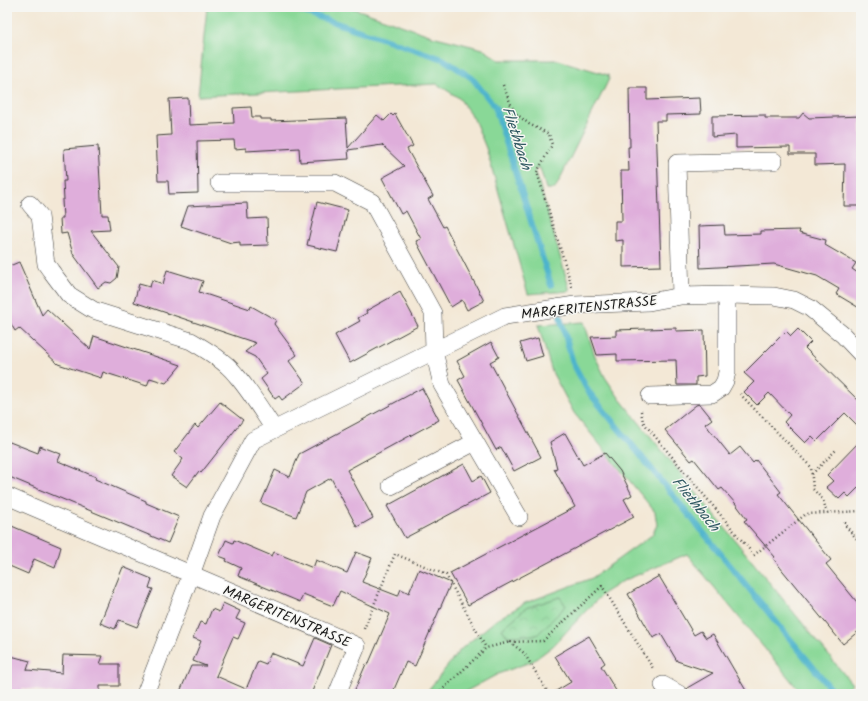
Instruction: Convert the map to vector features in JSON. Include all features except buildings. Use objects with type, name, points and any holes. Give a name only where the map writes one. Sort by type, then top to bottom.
[{"type":"street","points":[[681,296],[677,163],[774,161]]},
{"type":"street","points":[[219,183],[335,183],[372,202],[433,313],[434,351],[442,385],[519,517]]},
{"type":"street","points":[[30,204],[40,216],[46,264],[69,295],[93,310],[190,341],[198,345],[228,366],[274,429]]},
{"type":"street","points":[[650,396],[712,394],[721,388],[725,381],[727,372],[727,295]]},
{"type":"street","name":"MARGERITENSTRASSE","points":[[145,694],[212,516],[253,440],[505,316],[575,305],[649,302],[681,296],[774,296],[794,300],[815,312],[859,349]]},
{"type":"street","points":[[391,486],[475,442]]},
{"type":"street","name":"MARGERITENSTRASSE","points":[[7,496],[191,575],[252,599],[357,646],[337,694]]},
{"type":"street","points":[[662,685],[679,694]]},
{"type":"path","points":[[503,85],[514,112],[529,124],[548,134],[552,145],[538,172],[575,305]]},
{"type":"path","points":[[725,381],[736,390],[812,467],[813,489],[824,500],[827,513]]},
{"type":"path","points":[[650,396],[640,406],[643,422],[754,555],[806,514],[861,511]]},
{"type":"path","points":[[812,475],[836,450]]},
{"type":"path","points":[[845,522],[861,544]]},
{"type":"path","points":[[357,646],[395,554],[446,575],[486,648]]},
{"type":"path","points":[[438,694],[486,648],[510,642],[543,641],[602,586],[662,685]]},
{"type":"path","points":[[510,642],[524,653],[549,694]]},
{"type":"green space","points":[[207,7],[350,7],[432,36],[483,49],[499,60],[558,60],[608,75],[609,79],[555,189],[546,189],[540,168],[535,169],[570,291],[528,294],[486,148],[474,119],[459,98],[437,84],[198,96]]},
{"type":"green space","points":[[584,322],[595,356],[605,377],[620,399],[852,684],[844,694],[802,694],[687,554],[623,581],[604,593],[553,646],[533,661],[498,674],[461,694],[425,694],[461,649],[496,620],[525,603],[592,578],[652,535],[657,525],[655,512],[574,413],[552,372],[538,325]]},
{"type":"green space","points":[[560,597],[566,606],[537,635],[507,636],[502,629],[526,608]]},
{"type":"waterway","name":"Fliethbach","points":[[289,7],[443,59],[472,78],[495,107],[551,285]]},
{"type":"waterway","name":"Fliethbach","points":[[560,317],[573,363],[588,391],[835,694]]}]
